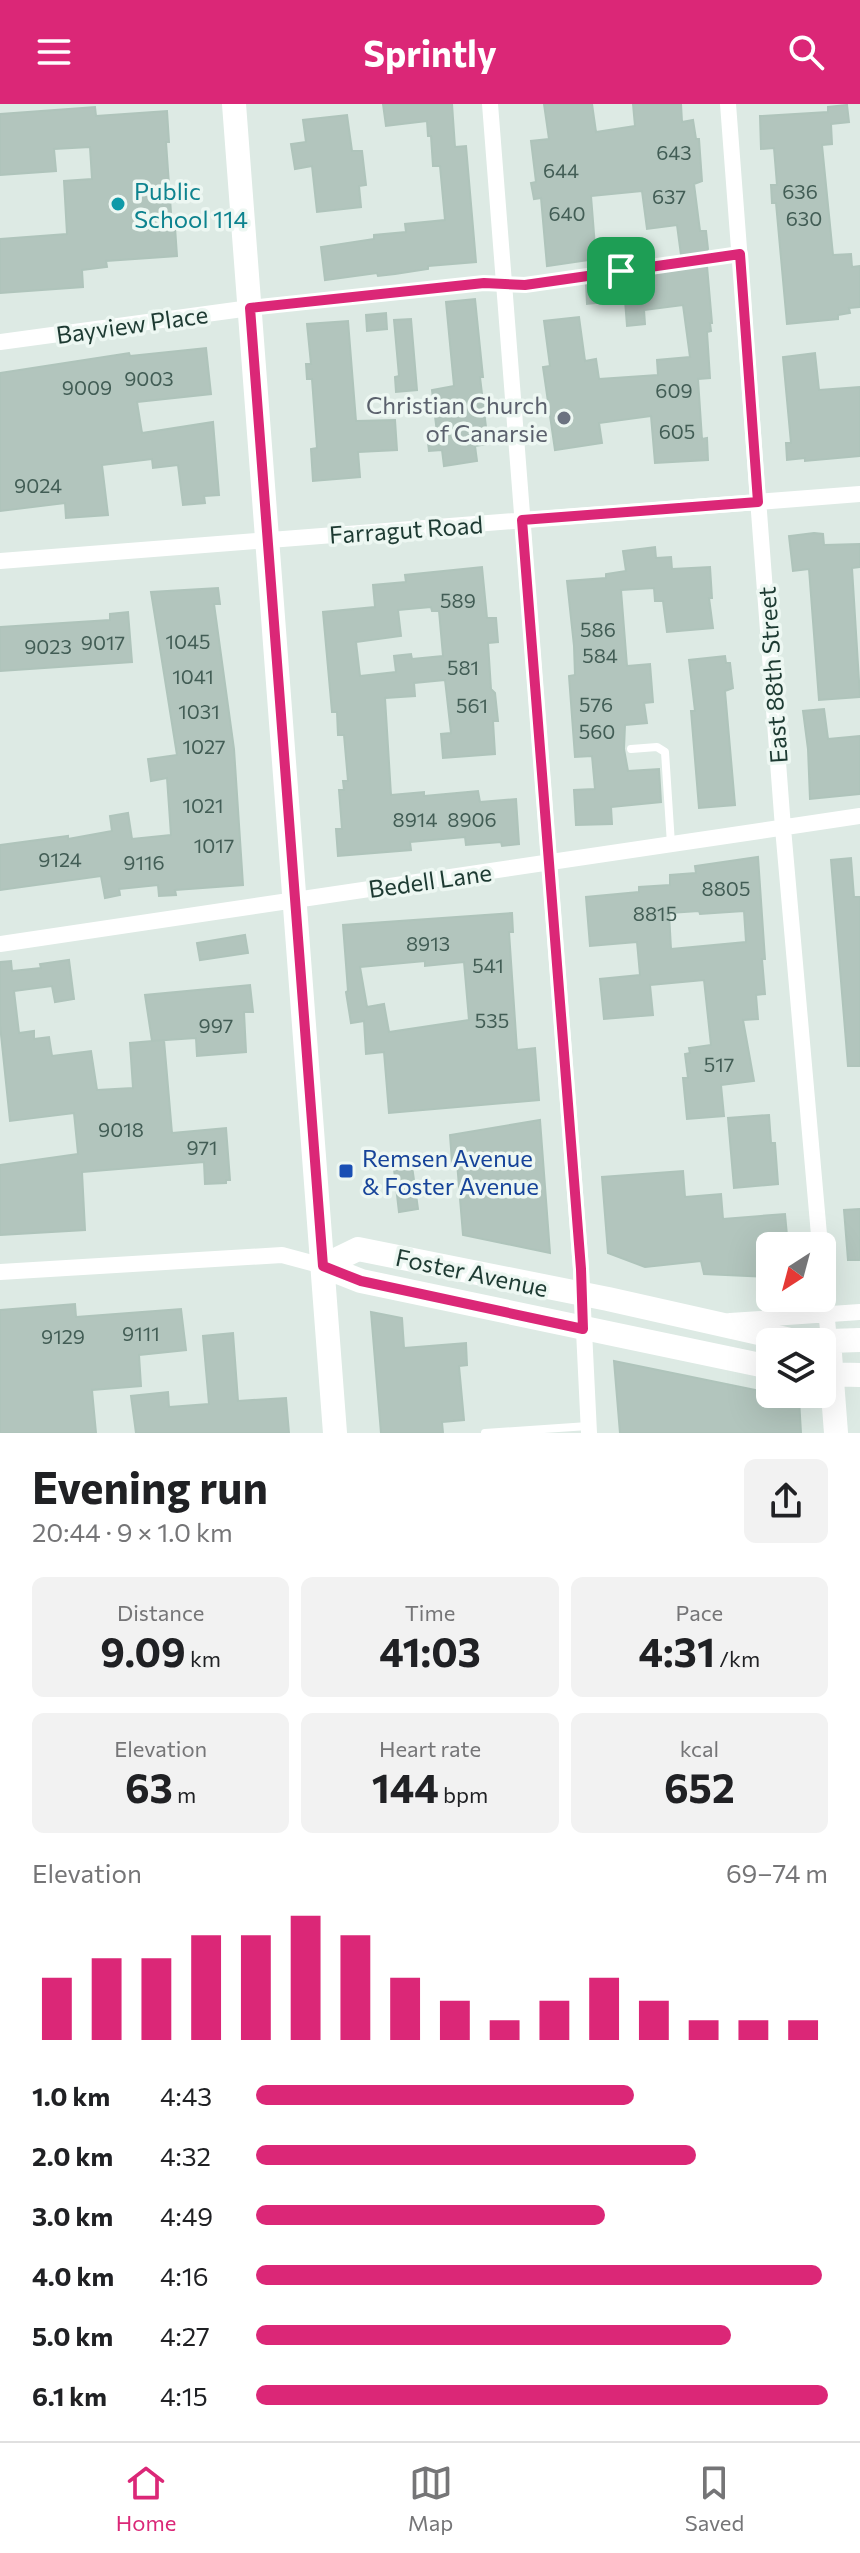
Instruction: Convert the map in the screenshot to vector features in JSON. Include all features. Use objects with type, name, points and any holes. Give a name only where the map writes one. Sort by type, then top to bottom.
[{"type":"main road","points":[[234,104],[335,1433]]},
{"type":"main road","name":"Foster Avenue","points":[[323,1266],[358,1249],[756,1333]]},
{"type":"main road","name":"Foster Avenue","points":[[323,1266],[361,1281],[756,1364]]},
{"type":"main road","name":"Foster Avenue","points":[[836,1341],[860,1340]]},
{"type":"main road","points":[[836,1374],[860,1375]]},
{"type":"main road","points":[[832,1408],[836,1433]]},
{"type":"street","points":[[490,104],[582,1295],[589,1430]]},
{"type":"street","name":"East 88th Street","points":[[728,104],[783,828],[819,1232]]},
{"type":"street","name":"Bayview Place","points":[[0,342],[250,308]]},
{"type":"street","name":"Farragut Road","points":[[0,561],[860,494]]},
{"type":"street","name":"Bedell Lane","points":[[0,944],[860,816]]},
{"type":"street","name":"Foster Avenue","points":[[0,1272],[270,1255],[282,1255],[323,1266]]},
{"type":"street","points":[[712,1323],[860,1312]]},
{"type":"street","points":[[826,1313],[828,1328]]},
{"type":"lane","name":"Bayview Place","points":[[250,308],[484,283],[525,285],[740,254]]},
{"type":"lane","points":[[631,749],[657,747],[665,752],[671,845]]},
{"type":"lane","points":[[485,1433],[589,1430]]},
{"type":"building","points":[[383,104],[452,104],[455,147],[466,146],[476,262],[325,280],[321,247],[374,239],[374,235],[406,232],[405,224],[445,220],[440,166],[433,166],[427,121],[386,126]]},
{"type":"building","points":[[544,104],[592,104],[596,132],[635,126],[633,104],[681,104],[682,122],[693,120],[696,139],[699,139],[702,181],[694,184],[700,231],[706,231],[706,252],[681,255],[677,225],[647,229],[642,191],[591,196],[596,259],[547,266],[541,198],[534,199],[531,183],[536,182],[531,141],[549,139]]},
{"type":"building","points":[[847,105],[849,122],[831,124],[832,144],[822,145],[833,255],[851,254],[852,267],[860,266],[860,307],[849,308],[850,313],[838,315],[838,319],[787,324],[776,203],[772,203],[771,185],[777,185],[774,148],[761,149],[760,116],[828,112],[828,107]]},
{"type":"building","name":"Public School 114","points":[[95,107],[96,116],[167,111],[169,142],[166,142],[177,256],[106,261],[107,267],[82,270],[83,287],[0,293],[0,239],[67,234],[64,181],[92,179],[90,147],[54,149],[56,171],[0,175],[0,114]]},
{"type":"building","points":[[347,115],[352,151],[362,151],[366,185],[359,186],[361,207],[317,212],[312,166],[295,169],[291,144],[306,142],[303,120]]},
{"type":"building","points":[[707,266],[712,323],[711,331],[707,332],[710,378],[698,379],[702,439],[707,438],[708,460],[655,463],[651,416],[599,423],[602,443],[555,450],[543,367],[550,366],[544,321],[579,317],[585,361],[596,359],[599,379],[658,375],[657,360],[690,357],[683,305],[644,310],[645,324],[627,326],[625,300],[587,304],[586,283]]},
{"type":"building","points":[[475,299],[488,444],[475,446],[477,461],[444,466],[442,450],[429,451],[427,434],[437,433],[432,390],[454,386],[446,302]]},
{"type":"building","points":[[386,313],[387,329],[367,331],[366,315]]},
{"type":"building","points":[[411,319],[417,390],[396,392],[395,377],[399,376],[394,320]]},
{"type":"building","points":[[348,321],[356,421],[395,420],[397,450],[358,452],[360,477],[313,481],[311,449],[317,448],[312,379],[307,379],[306,364],[311,364],[307,324]]},
{"type":"building","points":[[206,348],[211,394],[137,402],[142,433],[213,422],[219,495],[204,496],[205,503],[183,505],[178,465],[153,468],[152,459],[102,465],[108,515],[66,518],[65,503],[0,511],[0,373],[129,353],[130,356]]},
{"type":"building","points":[[815,353],[819,390],[860,387],[860,456],[787,460],[786,443],[791,443],[783,357]]},
{"type":"building","points":[[823,534],[824,545],[860,544],[860,567],[852,568],[860,697],[819,700],[809,569],[793,571],[789,536]]},
{"type":"building","points":[[655,547],[656,558],[671,557],[672,569],[710,567],[712,598],[709,598],[713,628],[667,632],[663,601],[655,601],[654,588],[621,590],[627,666],[650,664],[653,702],[644,703],[647,723],[625,725],[624,749],[628,771],[659,769],[661,802],[611,807],[612,824],[576,825],[574,790],[595,789],[592,756],[575,757],[569,676],[575,675],[574,646],[567,581],[606,578],[606,574],[626,571],[623,551]]},
{"type":"building","points":[[482,567],[487,618],[496,618],[498,642],[488,643],[491,689],[495,693],[498,721],[493,721],[495,754],[443,758],[441,734],[451,733],[445,680],[414,683],[415,696],[385,698],[391,795],[424,792],[424,796],[478,791],[480,802],[516,799],[519,844],[466,845],[465,837],[410,842],[411,850],[338,856],[336,829],[342,829],[339,790],[344,790],[343,781],[348,781],[344,735],[338,735],[337,712],[332,712],[323,612],[375,607],[373,585],[406,582],[405,575]],"holes":[[[431,607],[432,611],[439,611],[443,656],[412,659],[411,654],[394,656],[396,672],[360,676],[356,642],[401,636],[398,610]]]},
{"type":"building","points":[[218,588],[220,604],[214,604],[234,749],[243,885],[175,890],[176,895],[159,896],[158,885],[119,889],[120,895],[105,898],[101,876],[0,890],[0,845],[68,836],[68,839],[112,831],[110,816],[128,813],[132,839],[171,835],[167,778],[151,781],[148,759],[177,755],[151,592]]},
{"type":"building","points":[[128,612],[132,662],[0,671],[0,627],[110,620],[110,614]]},
{"type":"building","points":[[725,656],[726,663],[730,663],[733,688],[725,691],[735,805],[699,808],[691,711],[695,711],[689,660]]},
{"type":"building","points":[[824,709],[828,739],[860,736],[860,794],[810,799],[803,711]]},
{"type":"building","points":[[758,857],[765,994],[756,995],[758,1019],[743,1020],[754,1081],[721,1085],[724,1116],[687,1119],[683,1078],[688,1078],[685,1054],[690,1053],[689,1048],[711,1045],[704,980],[650,985],[653,1015],[604,1019],[600,979],[640,975],[637,942],[590,946],[586,897],[639,892],[639,887],[670,885],[670,875],[696,873],[695,866]],"holes":[[[699,911],[700,914],[744,911],[746,942],[671,949],[669,913]]]},
{"type":"building","points":[[851,858],[854,897],[860,897],[860,1066],[848,1066],[831,860]]},
{"type":"building","points":[[512,913],[513,932],[509,932],[517,1050],[535,1048],[539,1100],[389,1113],[384,1052],[366,1054],[364,1021],[351,1023],[346,992],[343,925]],"holes":[[[425,961],[425,966],[464,962],[469,1020],[389,1032],[384,1004],[367,1007],[360,967]]]},
{"type":"building","points":[[245,935],[248,953],[200,960],[197,943]]},
{"type":"building","points":[[69,960],[74,999],[55,1002],[52,986],[14,991],[19,1033],[34,1031],[34,1039],[49,1037],[52,1056],[91,1051],[97,1090],[133,1088],[130,1043],[164,1040],[172,1133],[226,1128],[230,1180],[205,1184],[204,1162],[82,1172],[85,1230],[0,1235],[0,1165],[78,1154],[74,1113],[10,1121],[0,1025],[0,962],[11,961],[12,971],[41,968],[40,964]]},
{"type":"building","points":[[250,985],[253,1012],[244,1012],[246,1052],[197,1056],[196,1038],[152,1041],[145,995]]},
{"type":"building","points":[[769,1115],[778,1184],[734,1188],[728,1118]]},
{"type":"building","points":[[540,1120],[550,1253],[463,1235],[457,1162],[452,1162],[450,1135]]},
{"type":"building","points":[[412,1166],[418,1209],[399,1212],[394,1169]]},
{"type":"building","points":[[683,1171],[685,1197],[721,1194],[723,1219],[785,1214],[787,1232],[756,1232],[756,1276],[704,1274],[701,1261],[645,1267],[608,1253],[602,1177]]},
{"type":"building","points":[[860,1209],[860,1260],[848,1260],[844,1210]]},
{"type":"building","points":[[75,1304],[76,1317],[181,1309],[186,1350],[139,1355],[141,1386],[92,1390],[96,1433],[0,1433],[0,1310]]},
{"type":"building","points":[[371,1312],[402,1318],[404,1348],[466,1343],[467,1365],[459,1366],[464,1420],[442,1422],[443,1433],[381,1433]]},
{"type":"building","points":[[233,1333],[238,1401],[286,1398],[289,1433],[136,1433],[131,1396],[168,1392],[169,1407],[209,1404],[203,1336]]},
{"type":"building","points":[[614,1361],[756,1390],[756,1408],[800,1408],[801,1433],[620,1433]]},
{"type":"place","name":"Public School 114","points":[[118,204]]},
{"type":"place","name":"Christian Church of Canarsie","points":[[564,418]]},
{"type":"place","name":"Remsen Avenue & Foster Avenue","points":[[346,1171]]},
{"type":"route","points":[[740,254],[758,502],[522,520],[581,1269],[583,1329],[361,1281],[323,1266],[250,308],[484,283],[525,285],[621,271],[740,254]]}]
